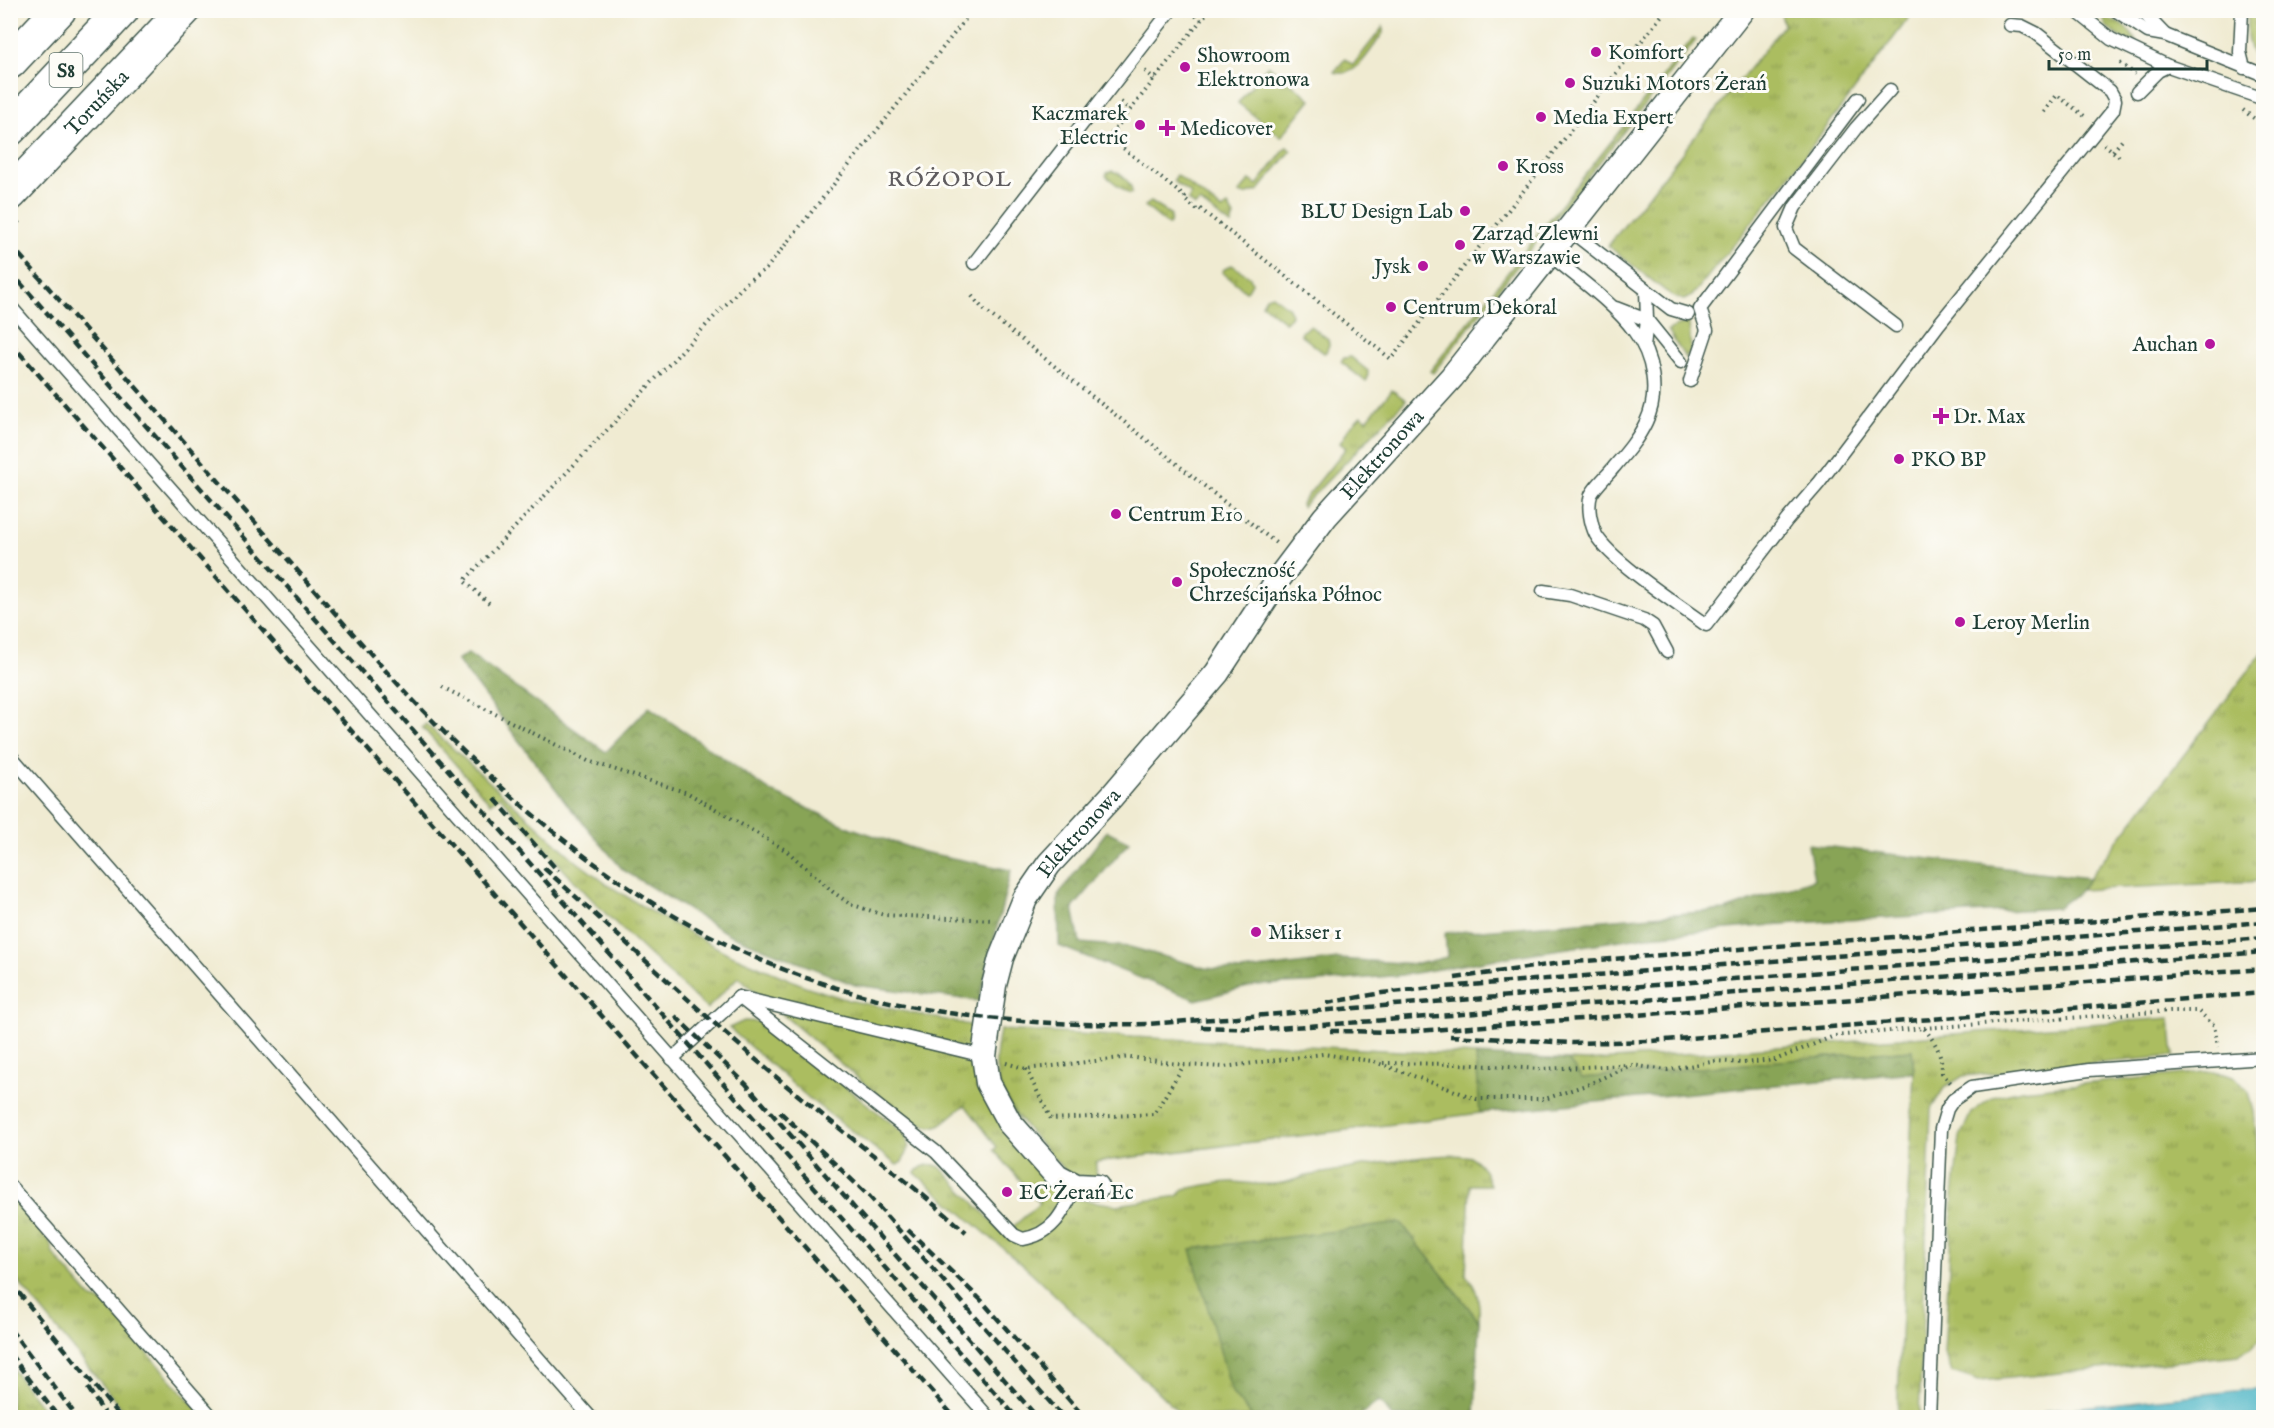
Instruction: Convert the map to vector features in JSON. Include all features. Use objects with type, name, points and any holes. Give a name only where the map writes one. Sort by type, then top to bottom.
[{"type":"main road","name":"S8","points":[[10,62],[59,10]]},
{"type":"main road","name":"Toruńska","points":[[10,129],[122,10]]},
{"type":"main road","name":"Toruńska","points":[[10,194],[184,10]]},
{"type":"street","name":"Elektronowa","points":[[1086,1186],[1057,1176],[1009,1122],[988,1083],[984,1056],[994,985],[1001,958],[1025,899],[1050,864],[1217,674],[1279,578],[1325,517],[1452,377],[1742,10]]},
{"type":"lane","points":[[974,263],[1172,10]]},
{"type":"lane","points":[[2075,10],[2111,39],[2168,66],[2264,99]]},
{"type":"lane","points":[[2115,10],[2148,32],[2165,35],[2244,69],[2264,75]]},
{"type":"lane","points":[[2141,10],[2165,35]]},
{"type":"lane","points":[[2242,10],[2240,52],[2244,69]]},
{"type":"lane","points":[[1549,254],[1609,305],[1634,330],[1644,347],[1652,370],[1653,402],[1647,421],[1634,443],[1591,496],[1592,526],[1597,537],[1626,565],[1706,625],[1787,520],[1819,483],[1939,324],[2113,110],[2115,100],[2110,91],[2036,33],[2022,26],[2010,25]]},
{"type":"lane","points":[[2137,92],[2158,71],[2168,66]]},
{"type":"lane","points":[[1890,90],[1856,128],[1795,207],[1786,228],[1794,248],[1896,326]]},
{"type":"lane","points":[[1690,381],[1707,330],[1700,309],[1858,99]]},
{"type":"lane","points":[[1568,229],[1671,309],[1688,314]]},
{"type":"lane","points":[[1644,347],[1647,320],[1646,290]]},
{"type":"lane","points":[[1609,305],[1647,320],[1681,362]]},
{"type":"lane","points":[[10,306],[989,1418]]},
{"type":"lane","points":[[1543,591],[1570,595],[1644,620],[1653,626],[1667,652]]},
{"type":"lane","points":[[10,755],[591,1418]]},
{"type":"lane","points":[[672,1059],[739,997]]},
{"type":"lane","points":[[739,997],[984,1056]]},
{"type":"lane","points":[[739,997],[936,1152],[1014,1235],[1023,1239],[1045,1233],[1086,1186]]},
{"type":"lane","points":[[1929,1418],[1941,1129],[1947,1109],[1960,1093],[1972,1087],[2089,1070],[2221,1059],[2264,1058]]},
{"type":"lane","points":[[10,1186],[213,1418]]},
{"type":"path","points":[[489,603],[464,581],[748,282],[766,269],[973,10]]},
{"type":"path","points":[[1209,10],[1109,137],[1185,197],[1184,199],[1197,210],[1199,208],[1391,359],[1666,10]]},
{"type":"path","points":[[1191,12],[1201,20]]},
{"type":"path","points":[[1145,71],[1155,79]]},
{"type":"path","points":[[2044,112],[2057,95],[2085,116]]},
{"type":"path","points":[[1121,102],[1130,110]]},
{"type":"path","points":[[2113,151],[2124,138]]},
{"type":"path","points":[[2104,144],[2121,158]]},
{"type":"path","points":[[972,296],[983,309],[1277,544]]},
{"type":"path","points":[[442,687],[588,761],[688,793],[787,851],[850,904],[884,915],[1016,922]]},
{"type":"path","points":[[984,1056],[1026,1069],[1130,1057],[1184,1065],[1224,1067],[1323,1054],[1378,1063],[1459,1064],[1539,1069],[1631,1065],[1667,1070],[1716,1061],[1743,1063],[1775,1060],[1834,1036],[2170,1011],[2198,1011],[2214,1025],[2221,1059]]},
{"type":"path","points":[[1924,1028],[1936,1044],[1942,1058],[1942,1072],[1960,1093]]},
{"type":"path","points":[[1378,1063],[1477,1099],[1545,1099],[1589,1084],[1631,1065]]},
{"type":"path","points":[[1026,1069],[1051,1119],[1154,1114],[1184,1065]]},
{"type":"green space","points":[[1780,11],[1914,11],[1791,174],[1692,296],[1684,300],[1672,296],[1608,246],[1784,25]]},
{"type":"green space","points":[[2248,11],[2263,11],[2263,67],[2257,62],[2250,49],[2247,33]]},
{"type":"green space","points":[[2104,18],[2123,26],[2136,42],[2123,39],[2115,34],[2105,25]]},
{"type":"green space","points":[[1383,27],[1383,33],[1363,61],[1350,71],[1334,72],[1345,59],[1353,65]]},
{"type":"green space","points":[[1693,38],[1696,40],[1433,373],[1430,371]]},
{"type":"green space","points":[[1268,65],[1311,99],[1281,137],[1238,103]]},
{"type":"green space","points":[[1287,147],[1291,151],[1259,190],[1245,195],[1239,193],[1250,180],[1257,185]]},
{"type":"green space","points":[[1112,171],[1125,179],[1132,193],[1129,194],[1106,176]]},
{"type":"green space","points":[[1177,175],[1222,210],[1228,206],[1234,216],[1231,225],[1200,202],[1195,206],[1188,200],[1191,194],[1173,181]]},
{"type":"green space","points":[[1151,202],[1171,215],[1170,224],[1168,225],[1145,206]]},
{"type":"green space","points":[[1232,265],[1250,277],[1252,283],[1248,290],[1246,291],[1223,273],[1223,270]]},
{"type":"green space","points":[[1272,295],[1289,308],[1291,315],[1287,321],[1285,322],[1262,304],[1266,297]]},
{"type":"green space","points":[[1689,323],[1691,351],[1685,358],[1668,330]]},
{"type":"green space","points":[[1310,326],[1328,339],[1329,345],[1326,352],[1324,353],[1301,335],[1301,332]]},
{"type":"green space","points":[[1351,357],[1368,371],[1367,380],[1365,381],[1341,362],[1344,358]]},
{"type":"green space","points":[[1392,390],[1406,400],[1302,507],[1301,504],[1346,448],[1340,443],[1349,428],[1361,416],[1367,420]]},
{"type":"green space","points":[[2263,652],[2263,881],[2081,890],[2089,878]]},
{"type":"green space","points":[[468,653],[606,752],[649,707],[772,792],[851,828],[923,852],[1011,870],[979,1001],[855,985],[728,934],[623,870],[568,805],[457,660]]},
{"type":"green space","points":[[426,724],[576,861],[608,885],[653,913],[727,953],[805,986],[848,1000],[980,1027],[977,1043],[1051,1185],[1064,1195],[1117,1205],[1178,1196],[1183,1189],[1216,1183],[1279,1184],[1306,1176],[1418,1158],[1461,1155],[1472,1158],[1481,1166],[1490,1185],[1470,1185],[1466,1275],[1477,1296],[1479,1321],[1401,1223],[1232,1393],[1252,1417],[1184,1417],[1032,1273],[915,1173],[926,1165],[940,1167],[1009,1239],[1016,1233],[1014,1226],[1040,1203],[994,1150],[997,1147],[965,1105],[941,1124],[930,1127],[902,1115],[738,977],[707,1009],[607,915],[564,870],[500,796],[490,803],[422,727]]},
{"type":"green space","points":[[1107,831],[1129,842],[1073,908],[1080,943],[1130,947],[1205,968],[1241,971],[1338,959],[1418,964],[1447,957],[1445,933],[1725,910],[1814,879],[1808,844],[2089,878],[2081,890],[2057,908],[1796,923],[1648,936],[1404,975],[1256,985],[1196,1000],[1059,946],[1058,895]]},
{"type":"green space","points":[[2170,1018],[2174,1056],[1963,1076],[1944,1088],[1931,1109],[1919,1418],[1897,1417],[1914,1072],[1912,1050],[1581,1078],[1568,1060],[1587,1061]]},
{"type":"green space","points":[[744,1021],[763,1022],[904,1133],[909,1146],[902,1162],[897,1165],[812,1101],[729,1028]]},
{"type":"green space","points":[[1000,1030],[1476,1055],[1480,1113],[1096,1162],[1096,1178],[1069,1175],[1025,1126],[1006,1097],[999,1082],[996,1067]]},
{"type":"green space","points":[[1912,1050],[1914,1072],[1480,1113],[1476,1055],[1568,1060],[1582,1078]]},
{"type":"green space","points":[[2214,1071],[2236,1078],[2249,1092],[2254,1112],[2264,1219],[2263,1336],[2239,1355],[1979,1381],[1952,1372],[1944,1353],[1953,1195],[1960,1137],[1971,1113],[1993,1097],[2021,1090]]},
{"type":"green space","points":[[11,1197],[50,1242],[53,1254],[92,1299],[103,1302],[204,1417],[129,1417],[11,1273]]},
{"type":"green space","points":[[1401,1223],[1479,1321],[1475,1417],[1392,1417],[1379,1401],[1358,1417],[1252,1417],[1232,1393],[1191,1249]]},
{"type":"green space","points":[[11,1367],[49,1417],[11,1417]]},
{"type":"water","points":[[2263,1388],[2263,1417],[2044,1417],[2044,1411]]},
{"type":"railway","points":[[10,244],[385,670],[489,776],[545,825],[603,870],[665,910],[729,945],[797,975],[903,1005],[972,1016],[1078,1024],[1148,1024],[2264,938]]},
{"type":"railway","points":[[10,271],[1017,1418]]},
{"type":"railway","points":[[10,342],[955,1418]]},
{"type":"railway","points":[[495,799],[558,871]]},
{"type":"railway","points":[[544,868],[746,1051],[966,1232]]},
{"type":"railway","points":[[1455,978],[1561,963],[2264,908]]},
{"type":"railway","points":[[1327,1003],[1382,993],[1433,988],[2264,922]]},
{"type":"railway","points":[[1201,1027],[1260,1029],[1309,1026],[2264,952]]},
{"type":"railway","points":[[1330,1031],[1403,1032],[2264,969]]},
{"type":"railway","points":[[1450,1036],[1573,1043],[1652,1041],[2264,993]]},
{"type":"railway","points":[[675,1016],[746,1084],[1038,1418]]},
{"type":"railway","points":[[780,1112],[869,1196],[1064,1418]]},
{"type":"railway","points":[[908,1230],[981,1300],[1085,1418]]},
{"type":"railway","points":[[10,1282],[121,1418]]},
{"type":"railway","points":[[10,1329],[78,1418]]},
{"type":"railway","points":[[10,1354],[59,1418]]},
{"type":"railway","points":[[88,1388],[107,1418]]},
{"type":"place","name":"Komfort","points":[[1596,52]]},
{"type":"place","name":"Showroom Elektronowa","points":[[1185,67]]},
{"type":"place","name":"Suzuki Motors Żerań","points":[[1570,83]]},
{"type":"place","name":"Media Expert","points":[[1541,117]]},
{"type":"place","name":"Kaczmarek Electric","points":[[1140,125]]},
{"type":"place","name":"Medicover","points":[[1167,128]]},
{"type":"place","name":"Kross","points":[[1503,166]]},
{"type":"place","name":"BLU Design Lab","points":[[1465,211]]},
{"type":"place","name":"Zarząd Zlewni w Warszawie","points":[[1460,245]]},
{"type":"place","name":"Jysk","points":[[1423,266]]},
{"type":"place","name":"Centrum Dekoral","points":[[1391,307]]},
{"type":"place","name":"Auchan","points":[[2210,344]]},
{"type":"place","name":"Dr. Max","points":[[1941,416]]},
{"type":"place","name":"PKO BP","points":[[1899,459]]},
{"type":"place","name":"Centrum E10","points":[[1116,514]]},
{"type":"place","name":"Społeczność Chrześcijańska Północ","points":[[1177,582]]},
{"type":"place","name":"Leroy Merlin","points":[[1960,622]]},
{"type":"place","name":"Mikser 1","points":[[1256,932]]},
{"type":"place","name":"EC Żerań Ec","points":[[1007,1192]]},
{"type":"district","name":"RÓŻOPOL","points":[[950,178]]}]
